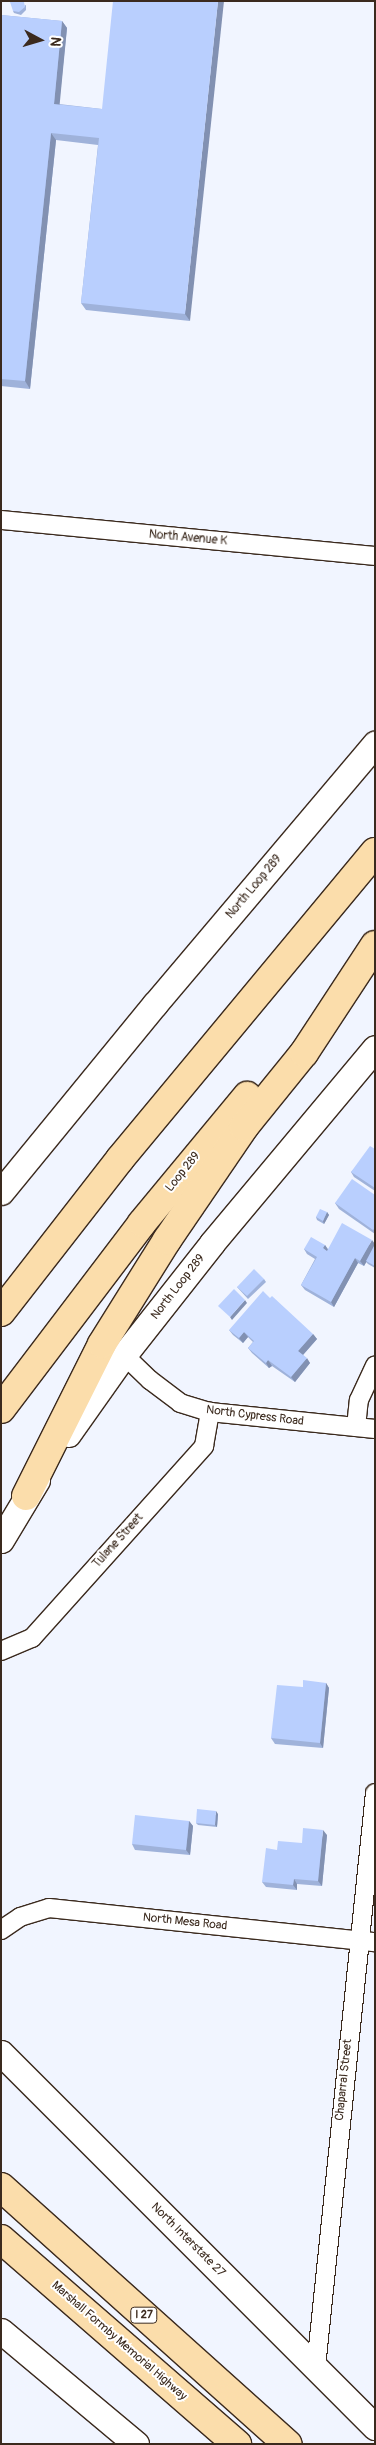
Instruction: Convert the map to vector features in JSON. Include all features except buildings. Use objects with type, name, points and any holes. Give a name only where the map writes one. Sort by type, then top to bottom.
[{"type":"highway","points":[[1,1312],[120,1159],[375,852]]},
{"type":"highway","points":[[26,1496],[102,1344],[157,1256],[244,1127],[304,1054],[375,944]]},
{"type":"highway","name":"Loop 289","points":[[1,1409],[142,1223],[375,944]]},
{"type":"highway","name":"I 27","points":[[1,2187],[287,2444]]},
{"type":"highway","name":"Marshall Formby Memorial Highway","points":[[1,2239],[231,2439]]},
{"type":"main road","name":"North Loop 289","points":[[1,1192],[155,1004],[375,744]]},
{"type":"main road","name":"North Loop 289","points":[[1,1540],[26,1496],[89,1402],[124,1355],[212,1243],[375,1048]]},
{"type":"main road","name":"North Interstate 27","points":[[1,2053],[375,2427]]},
{"type":"main road","points":[[1,2331],[136,2444]]},
{"type":"street","name":"North Avenue K","points":[[1,520],[375,556]]},
{"type":"street","name":"North Cypress Road","points":[[124,1355],[150,1380],[180,1403],[210,1412],[375,1429]]},
{"type":"street","points":[[356,1427],[359,1400],[375,1366]]},
{"type":"street","name":"Tulane Street","points":[[1,1651],[32,1638],[204,1446],[210,1412]]},
{"type":"street","name":"Chaparral Street","points":[[316,2367],[367,1941],[375,1793]]},
{"type":"street","name":"North Mesa Road","points":[[1,1930],[20,1918],[50,1908],[367,1941]]}]
